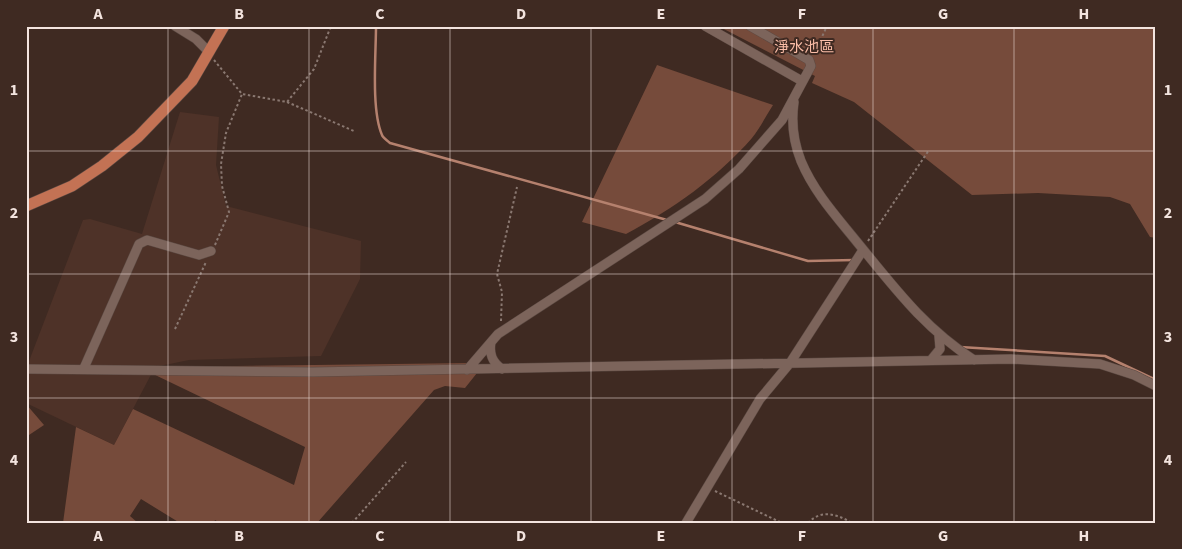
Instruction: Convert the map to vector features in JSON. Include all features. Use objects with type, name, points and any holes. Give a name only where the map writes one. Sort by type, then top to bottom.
[{"type":"main road","points":[[26,206],[72,186],[102,166],[138,137],[192,81],[224,26]]},
{"type":"street","points":[[175,26],[196,39],[209,52]]},
{"type":"street","points":[[705,26],[799,85]]},
{"type":"street","points":[[467,370],[491,342],[504,331],[705,199],[739,169],[782,120],[799,85],[811,66],[809,60],[750,26]]},
{"type":"street","points":[[799,85],[791,120],[794,141],[801,161],[816,190],[905,300],[939,336],[974,360]]},
{"type":"street","points":[[772,132],[783,131],[794,141]]},
{"type":"street","points":[[84,368],[139,244],[147,240],[199,255],[211,251]]},
{"type":"street","points":[[686,523],[760,399],[790,363],[863,250]]},
{"type":"street","points":[[931,360],[940,349],[939,336]]},
{"type":"street","points":[[491,342],[491,356],[496,365],[502,369]]},
{"type":"street","points":[[26,369],[84,368],[314,372],[1011,359],[1100,364],[1134,375],[1156,386]]},
{"type":"path","points":[[287,102],[314,70],[331,26]]},
{"type":"path","points":[[809,60],[827,26]]},
{"type":"path","points":[[209,52],[242,94],[287,102],[354,131]]},
{"type":"path","points":[[175,329],[229,212],[222,186],[221,164],[226,133],[242,94]]},
{"type":"path","points":[[863,250],[930,150]]},
{"type":"path","points":[[504,331],[500,318],[502,292],[496,274],[517,187]]},
{"type":"path","points":[[352,523],[406,462]]},
{"type":"path","points":[[704,494],[713,490],[782,523]]},
{"type":"path","points":[[808,523],[813,518],[831,513],[852,523]]},
{"type":"shaded area","points":[[180,112],[219,117],[216,165],[226,206],[361,241],[360,279],[321,356],[189,360],[155,367],[114,445],[26,403],[26,369],[83,220],[90,219],[142,234]]},
{"type":"green space","name":"淨水池區","points":[[718,26],[1156,26],[1156,238],[1150,237],[1130,204],[1110,197],[1038,193],[972,195],[854,102],[812,83],[815,76]]},
{"type":"green space","points":[[657,65],[773,105],[755,134],[738,153],[694,192],[661,214],[626,234],[582,222]]},
{"type":"green space","points":[[473,363],[477,373],[465,388],[445,386],[434,390],[317,523],[220,523],[215,520],[214,523],[180,523],[141,499],[130,516],[138,523],[63,523],[76,427],[114,445],[133,409],[294,485],[305,447],[151,373],[155,367]]},
{"type":"green space","points":[[26,404],[44,425],[26,437]]},
{"type":"waterway","points":[[376,26],[376,111],[382,135],[390,143],[667,220]]},
{"type":"waterway","points":[[675,222],[808,261],[854,260]]},
{"type":"waterway","points":[[960,347],[1105,356],[1156,380]]}]
